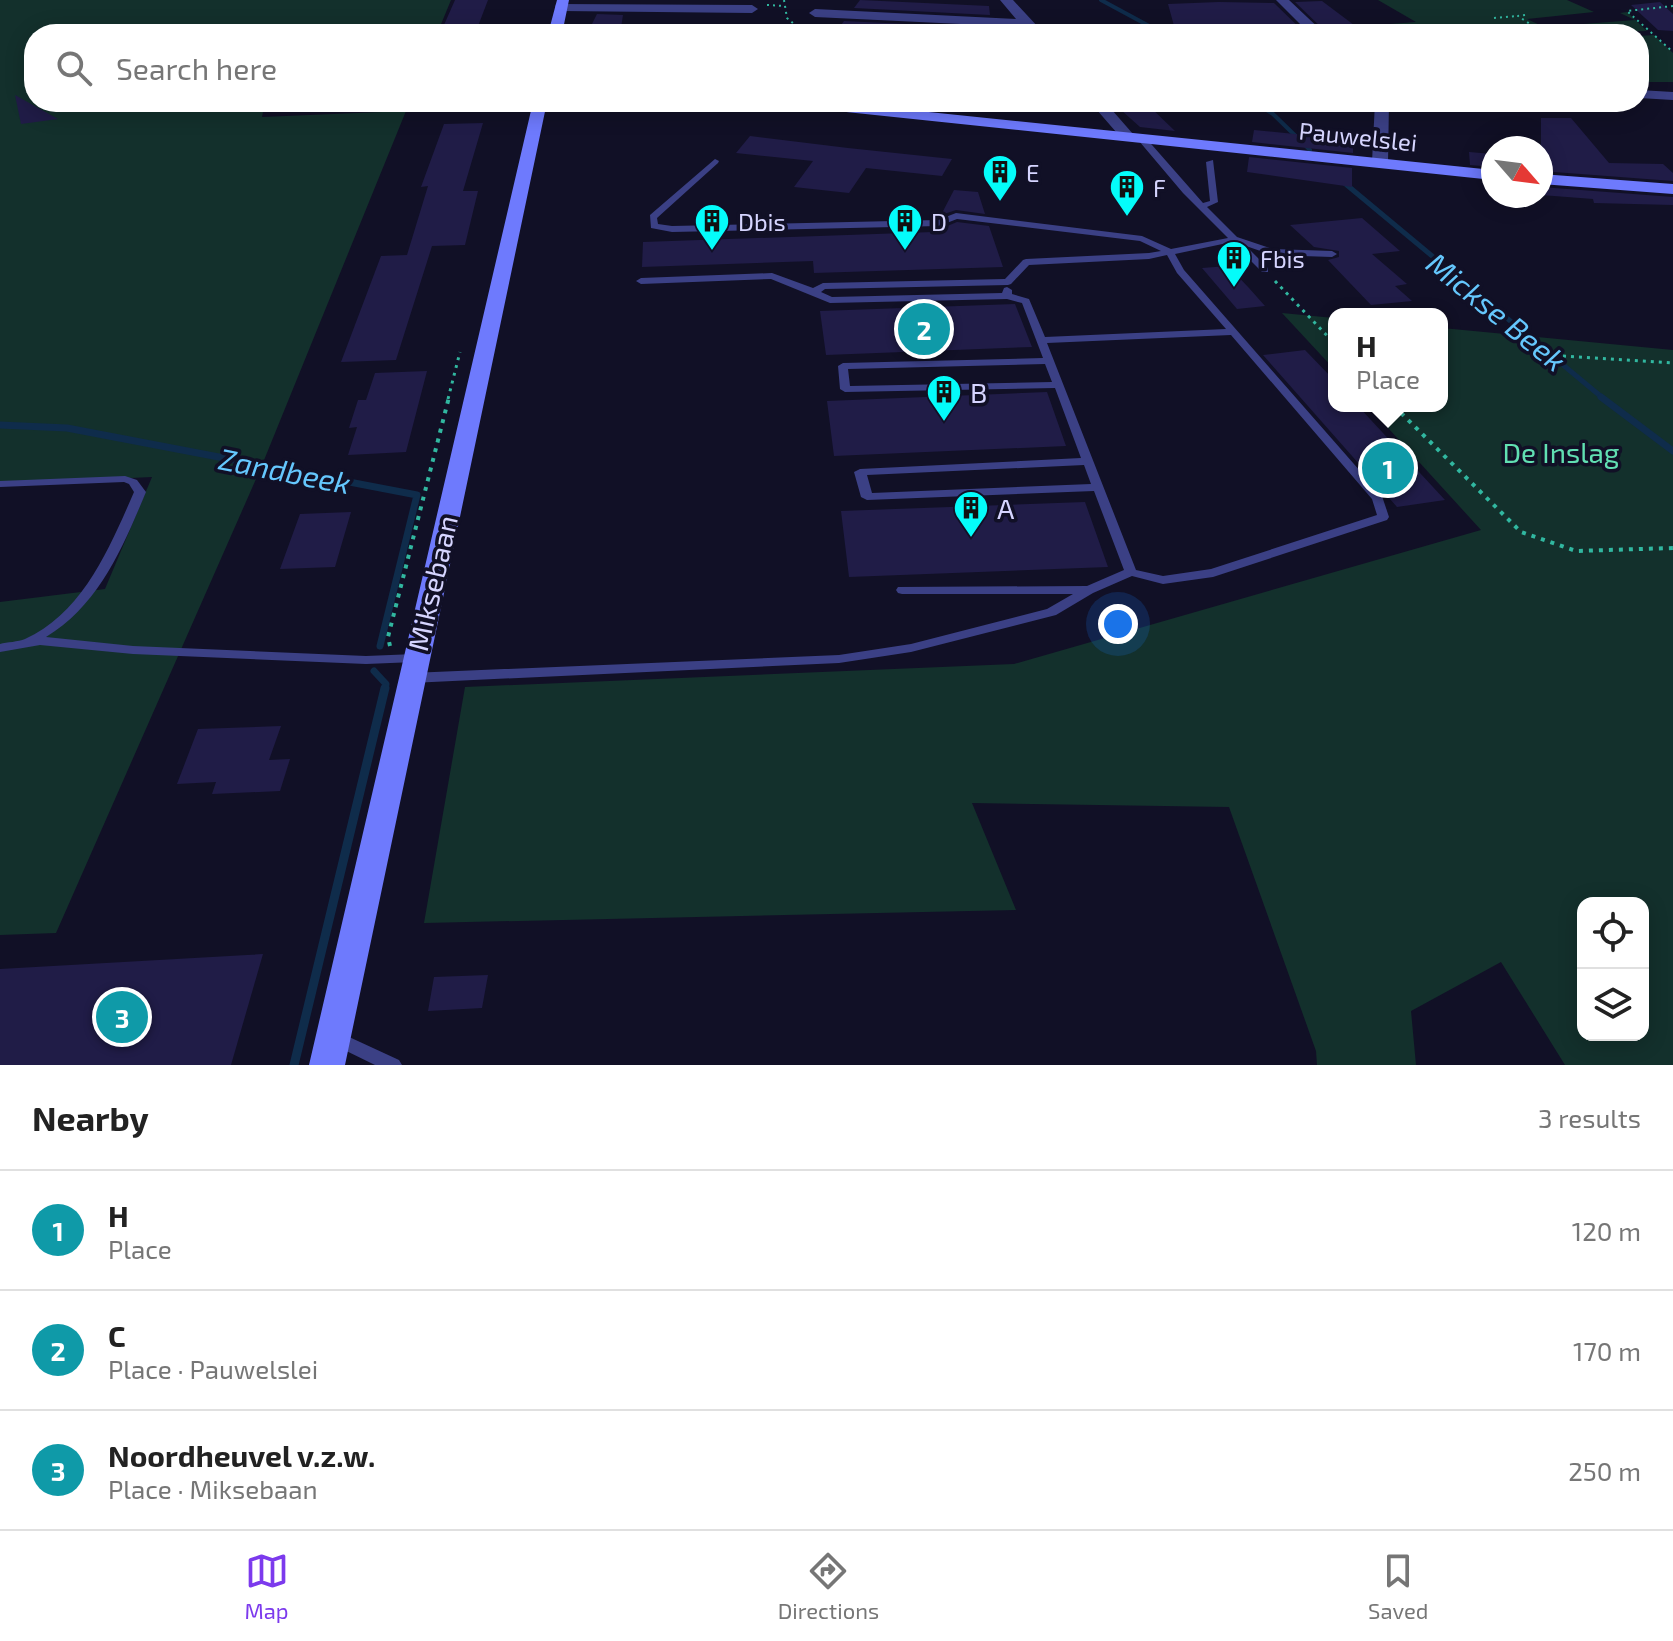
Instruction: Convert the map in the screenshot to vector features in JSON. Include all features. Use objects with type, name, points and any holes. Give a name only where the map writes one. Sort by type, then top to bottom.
[{"type":"street","points":[[1006,0],[1027,24]]},
{"type":"street","points":[[1282,0],[1307,24]]},
{"type":"street","points":[[557,24],[562,3],[752,9]]},
{"type":"street","points":[[815,13],[964,24]]},
{"type":"street","points":[[1649,95],[1673,96]]},
{"type":"street","name":"Miksebaan","points":[[330,1051],[538,112]]},
{"type":"street","name":"Pauwelslei","points":[[885,112],[1481,174]]},
{"type":"street","points":[[1108,112],[1135,138]]},
{"type":"street","points":[[1380,162],[1382,112]]},
{"type":"street","points":[[1553,180],[1673,189]]},
{"type":"lane","points":[[1135,138],[1265,270]]},
{"type":"lane","points":[[28,642],[366,660],[413,668],[839,659],[911,648],[1051,612],[1089,590],[1131,572],[1163,580],[1213,573],[1383,517],[1378,498],[1180,271],[1170,252],[1142,239],[956,216],[939,223],[672,229],[654,226],[653,217],[715,161]]},
{"type":"lane","points":[[1201,206],[1214,202],[1210,162]]},
{"type":"lane","points":[[1007,296],[1008,282],[1026,262],[1149,256],[1235,239],[1272,252],[1332,254]]},
{"type":"lane","points":[[641,281],[772,276],[830,300],[1007,296],[1026,301],[1131,572]]},
{"type":"lane","points":[[814,292],[823,286],[1008,282]]},
{"type":"lane","points":[[1042,340],[1233,332]]},
{"type":"lane","points":[[1050,361],[843,366],[845,389],[1059,385]]},
{"type":"lane","points":[[1089,461],[860,472],[867,497],[1099,487]]},
{"type":"lane","points":[[0,484],[125,479],[133,482],[140,492],[114,552],[87,598],[47,633],[28,642],[0,648]]},
{"type":"lane","points":[[902,590],[1089,590]]},
{"type":"lane","points":[[330,1051],[393,1065]]},
{"type":"path","points":[[784,0],[787,18],[794,24]]},
{"type":"path","points":[[1641,24],[1627,11],[1673,6]]},
{"type":"path","points":[[1494,18],[1525,15]]},
{"type":"path","points":[[1518,16],[1530,24]]},
{"type":"path","points":[[1650,32],[1673,52]]},
{"type":"path","points":[[1265,270],[1328,337]]},
{"type":"path","points":[[1563,356],[1673,363]]},
{"type":"path","points":[[1400,412],[1521,532],[1576,551],[1673,548]]},
{"type":"green space","points":[[0,0],[451,0],[441,24],[24,24],[24,112],[263,112],[262,117],[406,112],[260,470],[56,933],[0,935],[0,602],[105,589],[152,477],[0,484]]},
{"type":"green space","points":[[1378,0],[1567,0],[1594,12],[1527,19],[1538,24],[1390,24],[1416,22]]},
{"type":"green space","points":[[1627,12],[1640,24],[1583,24],[1635,20],[1620,13]]},
{"type":"green space","points":[[1649,35],[1654,35],[1673,53],[1673,82],[1649,82]]},
{"type":"green space","points":[[1282,313],[1328,317],[1328,363]]},
{"type":"green space","name":"De Inslag","points":[[1448,329],[1673,350],[1673,1065],[1565,1065],[1501,962],[1411,1011],[1416,1065],[1317,1065],[1316,1051],[1229,807],[972,803],[1016,910],[424,923],[465,687],[1014,664],[1481,530],[1373,412],[1448,412]]},
{"type":"building","points":[[455,0],[488,0],[479,24],[444,24]]},
{"type":"building","points":[[860,0],[989,6],[990,15],[854,8]]},
{"type":"building","points":[[1322,1],[1353,24],[1318,24],[1295,2]]},
{"type":"building","points":[[1660,2],[1673,14],[1673,31],[1658,30],[1631,5]]},
{"type":"building","points":[[1274,3],[1296,24],[1174,24],[1168,4]]},
{"type":"building","points":[[597,14],[623,15],[622,24],[592,24]]},
{"type":"building","points":[[844,21],[907,24],[842,24]]},
{"type":"building","points":[[15,95],[24,100],[24,112],[45,112],[58,119],[21,124]]},
{"type":"building","points":[[1123,112],[1155,112],[1175,131],[1140,127]]},
{"type":"building","points":[[1541,118],[1571,118],[1609,163],[1663,164],[1673,173],[1673,181],[1553,172],[1553,136],[1541,136]]},
{"type":"building","points":[[483,123],[463,191],[478,191],[465,245],[432,246],[396,360],[341,362],[381,256],[407,255],[428,186],[421,187],[444,124]]},
{"type":"building","points":[[1254,130],[1315,136],[1315,131],[1353,134],[1353,153],[1252,142]]},
{"type":"building","points":[[750,136],[952,159],[942,176],[866,168],[849,193],[794,187],[813,161],[736,153]]},
{"type":"building","points":[[1469,152],[1481,153],[1481,166],[1470,165]]},
{"type":"building","points":[[1249,157],[1352,168],[1352,187],[1247,172]]},
{"type":"building","points":[[1553,188],[1673,197],[1673,205],[1594,203],[1593,199],[1553,196]]},
{"type":"building","points":[[954,190],[978,192],[985,214],[956,210],[941,215]]},
{"type":"building","points":[[1362,218],[1400,251],[1372,254],[1407,284],[1395,286],[1412,301],[1371,305],[1328,260],[1339,257],[1339,251],[1314,247],[1290,225]]},
{"type":"building","points":[[957,222],[989,226],[1003,267],[814,273],[813,261],[642,267],[643,242],[933,232]]},
{"type":"building","name":"Fbis","points":[[1228,266],[1265,306],[1237,309],[1202,268]]},
{"type":"building","points":[[1015,304],[1032,347],[826,355],[820,311]]},
{"type":"building","points":[[1305,350],[1328,374],[1328,412],[1364,412],[1445,500],[1397,507],[1263,355]]},
{"type":"building","points":[[427,371],[406,452],[348,455],[357,427],[349,428],[358,400],[366,400],[375,373]]},
{"type":"building","name":"B","points":[[1047,392],[1066,446],[834,456],[827,401]]},
{"type":"building","name":"A","points":[[1085,502],[1108,567],[849,577],[841,511]]},
{"type":"building","points":[[351,512],[335,567],[280,569],[300,514]]},
{"type":"building","points":[[281,726],[269,760],[290,759],[280,791],[212,794],[216,782],[177,784],[198,729]]},
{"type":"building","points":[[263,954],[231,1065],[0,1065],[0,969]]},
{"type":"building","points":[[488,975],[482,1008],[428,1011],[434,977]]},
{"type":"waterway","name":"Mickse Beek","points":[[1101,0],[1145,24]]},
{"type":"waterway","name":"Mickse Beek","points":[[1270,112],[1310,150]]},
{"type":"waterway","name":"Mickse Beek","points":[[1342,181],[1604,399]]},
{"type":"waterway","name":"Mickse Beek","points":[[1601,397],[1673,451]]},
{"type":"waterway","name":"Zandbeek","points":[[0,425],[67,428],[417,495],[380,646]]},
{"type":"waterway","name":"Zandbeek","points":[[374,671],[386,684],[385,690]]},
{"type":"waterway","name":"Zandbeek","points":[[294,1065],[385,688]]},
{"type":"place","name":"E","points":[[1000,203]]},
{"type":"place","name":"F","points":[[1127,218]]},
{"type":"place","name":"Dbis","points":[[712,252]]},
{"type":"place","name":"D","points":[[905,252]]},
{"type":"place","name":"Fbis","points":[[1234,289]]},
{"type":"place","name":"C","points":[[924,329]]},
{"type":"place","name":"B","points":[[944,423]]},
{"type":"place","name":"H","points":[[1388,468]]},
{"type":"place","name":"A","points":[[971,539]]},
{"type":"place","name":"Noordheuvel v.z.w.","points":[[122,1017]]}]
